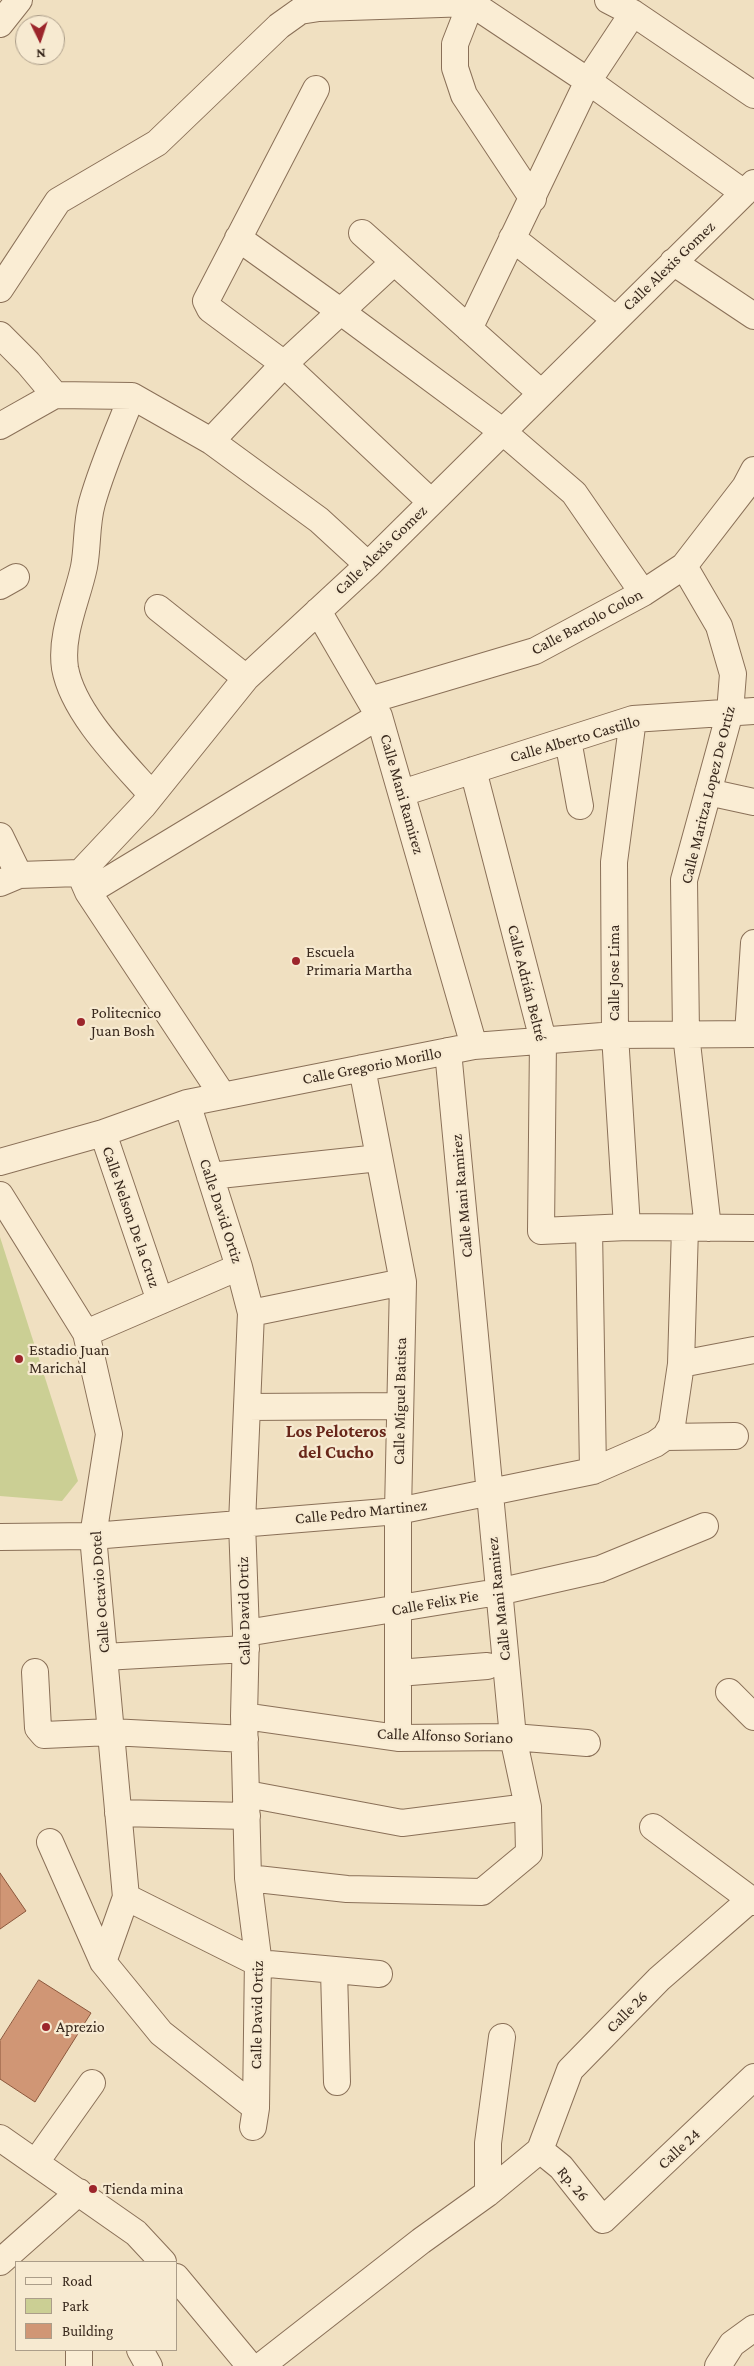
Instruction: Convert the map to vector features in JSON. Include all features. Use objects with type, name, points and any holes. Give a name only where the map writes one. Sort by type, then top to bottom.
[{"type":"street","points":[[0,24],[19,0]]},
{"type":"street","points":[[608,0],[633,13],[754,95]]},
{"type":"street","points":[[473,2],[454,44],[455,68],[464,95],[533,198]]},
{"type":"street","points":[[0,289],[58,201],[157,143],[279,26],[300,11],[319,8],[473,2],[749,188]]},
{"type":"street","points":[[468,330],[588,81],[633,13]]},
{"type":"street","points":[[316,89],[206,301],[210,309],[284,364],[431,502]]},
{"type":"street","name":"Calle Alexis Gomez","points":[[84,882],[246,678],[368,564],[749,188]]},
{"type":"street","points":[[362,233],[468,330],[541,393]]},
{"type":"street","points":[[238,238],[340,310],[502,431],[574,493],[643,593]]},
{"type":"street","points":[[512,238],[615,319]]},
{"type":"street","points":[[212,441],[284,364],[340,310],[394,262]]},
{"type":"street","points":[[673,262],[754,316]]},
{"type":"street","points":[[0,335],[28,363],[55,395]]},
{"type":"street","points":[[0,426],[55,395],[132,396],[212,441],[319,520],[368,564]]},
{"type":"street","points":[[132,396],[92,504],[84,568],[72,608],[64,650],[65,668],[74,692],[94,730],[152,795]]},
{"type":"street","name":"Calle Bartolo Colon","points":[[84,882],[375,708],[534,651],[643,593],[684,566],[751,485]]},
{"type":"street","name":"Calle Maritza Lopez De Ortiz","points":[[681,1364],[697,1228],[686,1034],[684,880],[708,792],[742,712],[733,674],[718,626],[684,566]]},
{"type":"street","points":[[158,608],[246,678]]},
{"type":"street","name":"Calle Mani Ramirez","points":[[318,611],[375,708],[402,793],[474,1046]]},
{"type":"street","name":"Calle Alberto Castillo","points":[[402,793],[633,719],[742,712]]},
{"type":"street","name":"Calle Jose Lima","points":[[627,1227],[615,1034],[614,862],[633,719]]},
{"type":"street","points":[[568,740],[580,806]]},
{"type":"street","name":"Calle Adrián Beltré","points":[[474,770],[543,1040],[541,1231],[589,1229]]},
{"type":"street","points":[[708,792],[754,802]]},
{"type":"street","points":[[0,836],[9,879],[84,882],[223,1096]]},
{"type":"street","points":[[751,1034],[754,943]]},
{"type":"street","name":"Calle Gregorio Morillo","points":[[0,1162],[103,1133],[187,1104],[474,1046],[615,1034],[751,1034]]},
{"type":"street","name":"Calle Mani Ramirez","points":[[248,1878],[348,1889],[482,1892],[529,1853],[528,1807],[512,1737],[448,1051]]},
{"type":"street","name":"Calle Miguel Batista","points":[[362,1068],[403,1282],[398,1511],[398,1738]]},
{"type":"street","name":"Calle David Ortiz","points":[[103,1962],[161,2033],[254,2118],[258,1963],[248,1878],[245,1727],[246,1641],[242,1523],[251,1313],[239,1266],[187,1104]]},
{"type":"street","name":"Calle Nelson De la Cruz","points":[[103,1133],[160,1301]]},
{"type":"street","points":[[210,1176],[379,1158]]},
{"type":"street","name":"Calle Octavio Dotel","points":[[0,1195],[86,1332],[109,1434],[93,1536],[126,1897]]},
{"type":"street","points":[[593,1471],[589,1229],[627,1227],[754,1228]]},
{"type":"street","points":[[86,1332],[239,1266]]},
{"type":"street","points":[[251,1313],[403,1282]]},
{"type":"street","points":[[665,1436],[672,1425],[681,1364],[754,1350]]},
{"type":"street","points":[[247,1407],[400,1406]]},
{"type":"street","points":[[665,1436],[735,1436]]},
{"type":"street","name":"Calle Pedro Martinez","points":[[0,1538],[93,1536],[398,1511],[593,1471],[655,1444],[665,1436]]},
{"type":"street","name":"Calle Felix Pie","points":[[104,1657],[246,1641],[498,1592],[600,1569],[705,1526]]},
{"type":"street","points":[[398,1673],[488,1666]]},
{"type":"street","name":"Calle Alfonso Soriano","points":[[35,1672],[38,1728],[44,1735],[245,1727],[398,1738],[512,1737],[587,1743]]},
{"type":"street","points":[[728,1692],[754,1717]]},
{"type":"street","points":[[118,1813],[247,1805],[402,1823],[528,1807]]},
{"type":"street","points":[[654,1827],[753,1900]]},
{"type":"street","points":[[50,1842],[103,1962]]},
{"type":"street","points":[[103,1962],[126,1897],[258,1963],[379,1974]]},
{"type":"street","name":"Calle 26","points":[[540,2150],[570,2070],[659,1980],[753,1900]]},
{"type":"street","points":[[334,1971],[337,2082]]},
{"type":"street","points":[[488,2193],[488,2143],[502,2037]]},
{"type":"street","points":[[36,2162],[92,2083]]},
{"type":"street","name":"Calle 24","points":[[603,2220],[752,2083]]},
{"type":"street","points":[[0,2138],[136,2233],[150,2258]]},
{"type":"street","points":[[178,2283],[248,2365],[488,2193],[540,2150]]},
{"type":"street","name":"Rp. 26","points":[[540,2150],[561,2167],[603,2220]]},
{"type":"street","points":[[0,2262],[79,2192]]},
{"type":"street","points":[[718,2366],[732,2344],[754,2328]]},
{"type":"street","points":[[79,2351],[79,2366]]},
{"type":"street","points":[[141,2351],[149,2366]]},
{"type":"green space","name":"Estadio Juan Marichal","points":[[0,1237],[78,1481],[62,1501],[0,1496]]},
{"type":"building","points":[[0,1873],[26,1911],[0,1929]]},
{"type":"building","name":"Aprezio","points":[[39,1980],[91,2013],[35,2102],[0,2079],[0,2041]]},
{"type":"place","name":"Escuela Primaria Martha","points":[[296,961]]},
{"type":"place","name":"Politecnico Juan Bosh","points":[[81,1022]]},
{"type":"place","name":"Estadio Juan Marichal","points":[[19,1359]]},
{"type":"place","name":"Aprezio","points":[[46,2027]]},
{"type":"place","name":"Tienda mina","points":[[93,2189]]},
{"type":"district","name":"Los Peloteros del Cucho","points":[[336,1441]]}]
